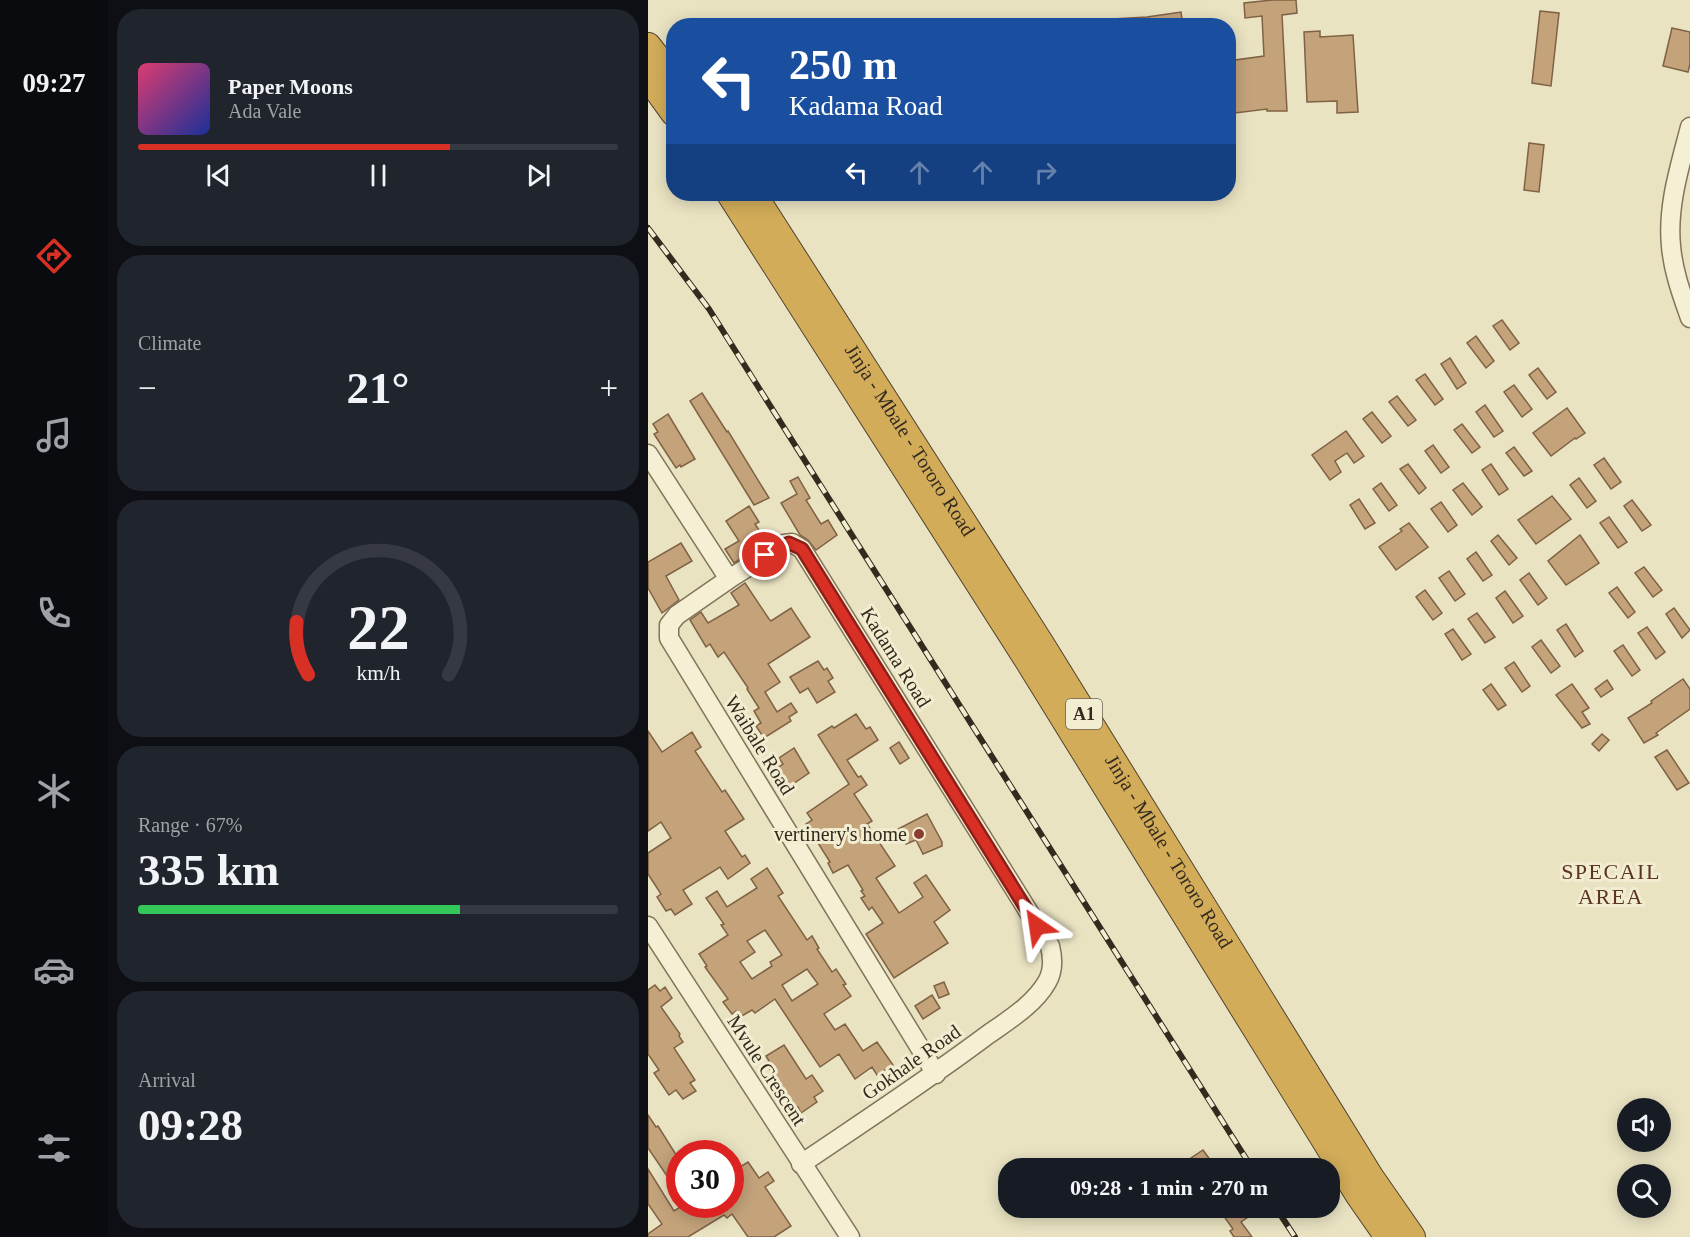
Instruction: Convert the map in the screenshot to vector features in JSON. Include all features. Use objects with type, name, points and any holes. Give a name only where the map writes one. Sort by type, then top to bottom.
[{"type":"highway","points":[[648,46],[666,69]]},
{"type":"highway","points":[[648,77],[666,102]]},
{"type":"highway","name":"Jinja - Mbale - Tororo Road","points":[[734,201],[1028,659],[1358,1194],[1388,1237]]},
{"type":"highway","name":"Jinja - Mbale - Tororo Road","points":[[757,201],[1041,644],[1371,1178],[1412,1237]]},
{"type":"street","points":[[1690,127],[1674,193],[1670,223],[1671,248],[1677,278],[1690,318]]},
{"type":"street","points":[[648,454],[729,579]]},
{"type":"street","name":"Kadama Road","points":[[729,579],[784,544],[792,543],[802,549],[1050,946],[1053,956],[1052,969],[1041,991]]},
{"type":"street","name":"Waibale Road","points":[[729,579],[672,620],[668,631],[669,639],[936,1074]]},
{"type":"street","name":"Mvule Crescent","points":[[648,926],[850,1237]]},
{"type":"street","name":"Gokhale Road","points":[[801,1164],[936,1074],[1020,1011],[1041,991]]},
{"type":"building","points":[[1296,0],[1297,13],[1282,15],[1287,111],[1267,111],[1267,109],[1236,113],[1236,60],[1264,56],[1262,16],[1245,18],[1244,3]]},
{"type":"building","points":[[1540,11],[1559,13],[1551,86],[1532,83]]},
{"type":"building","points":[[1181,12],[1182,18],[1130,18]]},
{"type":"building","points":[[1672,28],[1690,32],[1688,72],[1663,66]]},
{"type":"building","points":[[1320,31],[1320,37],[1353,35],[1358,112],[1337,113],[1337,101],[1307,102],[1304,32]]},
{"type":"building","points":[[1529,143],[1544,145],[1539,192],[1524,190]]},
{"type":"building","points":[[1502,320],[1519,343],[1510,350],[1493,326]]},
{"type":"building","points":[[1476,336],[1494,361],[1486,368],[1467,343]]},
{"type":"building","points":[[1450,358],[1466,383],[1457,389],[1441,364]]},
{"type":"building","points":[[1538,368],[1556,392],[1547,399],[1529,375]]},
{"type":"building","points":[[1425,374],[1443,399],[1435,405],[1416,380]]},
{"type":"building","points":[[1514,385],[1532,409],[1522,417],[1504,392]]},
{"type":"building","points":[[702,393],[769,498],[754,505],[690,401]]},
{"type":"building","points":[[1397,396],[1416,420],[1408,426],[1389,402]]},
{"type":"building","points":[[1485,405],[1503,431],[1494,437],[1476,412]]},
{"type":"building","points":[[1567,408],[1585,433],[1551,456],[1533,433]]},
{"type":"building","points":[[1372,412],[1391,436],[1382,443],[1363,419]]},
{"type":"building","points":[[668,414],[695,459],[676,468],[654,434],[658,432],[653,424]]},
{"type":"building","points":[[1462,424],[1480,447],[1472,453],[1454,430]]},
{"type":"building","points":[[1346,431],[1364,456],[1354,463],[1347,453],[1335,461],[1341,472],[1330,480],[1312,455]]},
{"type":"building","points":[[1433,445],[1449,467],[1441,473],[1425,451]]},
{"type":"building","points":[[1514,447],[1532,471],[1524,476],[1506,453]]},
{"type":"building","points":[[1604,458],[1621,482],[1611,489],[1594,465]]},
{"type":"building","points":[[1408,464],[1426,488],[1419,494],[1400,469]]},
{"type":"building","points":[[1491,464],[1508,489],[1499,495],[1482,470]]},
{"type":"building","points":[[798,477],[810,498],[806,500],[821,524],[828,520],[837,535],[816,550],[808,540],[800,535],[781,503],[797,494],[790,481]]},
{"type":"building","points":[[1579,478],[1596,501],[1587,508],[1570,485]]},
{"type":"building","points":[[1381,483],[1397,505],[1389,511],[1373,489]]},
{"type":"building","points":[[1463,483],[1482,507],[1472,515],[1453,490]]},
{"type":"building","points":[[1552,496],[1571,519],[1536,544],[1518,520]]},
{"type":"building","points":[[1359,499],[1375,523],[1365,529],[1350,505]]},
{"type":"building","points":[[1632,500],[1651,525],[1642,531],[1624,506]]},
{"type":"building","points":[[1441,502],[1457,525],[1448,532],[1431,509]]},
{"type":"building","points":[[749,506],[759,522],[755,524],[767,542],[734,563],[725,549],[739,541],[726,521]]},
{"type":"building","points":[[1609,517],[1627,542],[1618,548],[1600,523]]},
{"type":"building","points":[[1409,523],[1428,547],[1396,570],[1379,547],[1402,531],[1400,529]]},
{"type":"building","points":[[1498,535],[1517,558],[1509,565],[1491,541]]},
{"type":"building","points":[[1580,535],[1599,563],[1566,585],[1548,561]]},
{"type":"building","points":[[681,543],[692,561],[666,576],[679,600],[662,613],[648,588],[648,562]]},
{"type":"building","points":[[1476,552],[1492,575],[1483,581],[1467,559]]},
{"type":"building","points":[[1644,567],[1662,590],[1653,597],[1635,573]]},
{"type":"building","points":[[1449,571],[1465,594],[1455,601],[1439,578]]},
{"type":"building","points":[[1529,573],[1547,598],[1538,605],[1520,580]]},
{"type":"building","points":[[745,583],[771,621],[791,608],[810,637],[768,664],[780,682],[765,692],[777,712],[791,703],[797,712],[789,717],[791,721],[764,738],[756,726],[761,723],[754,711],[759,708],[748,688],[724,652],[718,657],[710,644],[706,647],[690,620],[701,612],[708,623],[739,605],[731,593]]},
{"type":"building","points":[[1617,587],[1635,612],[1628,618],[1609,593]]},
{"type":"building","points":[[1425,590],[1442,613],[1433,620],[1416,597]]},
{"type":"building","points":[[1505,591],[1523,616],[1513,623],[1496,598]]},
{"type":"building","points":[[1674,608],[1690,630],[1682,638],[1666,614]]},
{"type":"building","points":[[1477,613],[1495,637],[1485,643],[1468,619]]},
{"type":"building","points":[[1566,624],[1583,651],[1575,657],[1557,630]]},
{"type":"building","points":[[1647,627],[1665,652],[1656,659],[1638,633]]},
{"type":"building","points":[[1453,629],[1471,654],[1462,660],[1445,634]]},
{"type":"building","points":[[1541,640],[1560,666],[1551,673],[1532,647]]},
{"type":"building","points":[[1623,645],[1640,670],[1632,676],[1614,651]]},
{"type":"building","points":[[818,661],[824,670],[827,668],[833,678],[828,681],[835,692],[817,703],[808,688],[800,693],[790,677]]},
{"type":"building","points":[[1514,662],[1530,686],[1522,692],[1505,668]]},
{"type":"building","points":[[1683,679],[1690,689],[1690,709],[1656,733],[1658,735],[1644,743],[1628,718]]},
{"type":"building","points":[[1607,680],[1613,689],[1601,697],[1595,689]]},
{"type":"building","points":[[1491,684],[1506,705],[1498,710],[1483,690]]},
{"type":"building","points":[[1572,684],[1589,708],[1582,712],[1590,724],[1582,728],[1556,695]]},
{"type":"building","points":[[856,714],[866,729],[870,727],[878,740],[847,760],[858,777],[861,776],[867,785],[854,794],[872,821],[867,824],[895,866],[876,878],[899,913],[923,897],[914,883],[926,875],[950,910],[934,922],[948,943],[894,978],[866,934],[883,923],[872,907],[869,910],[861,898],[865,896],[861,891],[863,890],[848,865],[833,873],[828,863],[830,862],[806,824],[812,820],[807,813],[849,784],[818,735]]},
{"type":"building","points":[[648,731],[662,752],[692,732],[701,747],[695,751],[722,792],[725,790],[744,819],[725,831],[742,857],[745,855],[750,863],[728,879],[720,867],[683,890],[692,904],[675,915],[671,909],[666,911],[657,897],[661,894],[648,874],[648,853],[671,838],[661,822],[648,831]]},
{"type":"building","points":[[1602,734],[1609,740],[1599,751],[1592,744]]},
{"type":"building","points":[[899,742],[909,758],[900,764],[890,748]]},
{"type":"building","points":[[794,748],[809,773],[787,788],[782,780],[778,783],[771,772],[783,764],[779,758]]},
{"type":"building","points":[[1667,750],[1689,783],[1677,790],[1655,757]]},
{"type":"building","name":"vertinery's home","points":[[927,814],[942,846],[923,854],[916,840],[906,844],[898,829]]},
{"type":"building","points":[[767,868],[783,893],[778,896],[807,940],[812,936],[819,948],[817,949],[832,972],[836,969],[846,984],[843,985],[851,996],[824,1014],[835,1030],[845,1024],[863,1051],[877,1042],[893,1065],[877,1075],[872,1067],[855,1079],[839,1054],[820,1067],[775,999],[755,1013],[752,1010],[740,1017],[736,1011],[732,1014],[723,1002],[728,999],[705,967],[707,966],[699,954],[728,935],[721,925],[724,924],[706,898],[717,891],[727,907],[757,888],[751,879]],"holes":[[[765,930],[782,955],[770,962],[772,966],[752,979],[740,962],[755,952],[747,941]],[[807,969],[818,984],[792,1001],[782,985]]]},
{"type":"building","points":[[944,982],[949,994],[939,998],[934,986]]},
{"type":"building","points":[[655,985],[660,991],[665,987],[672,998],[661,1007],[680,1034],[683,1042],[674,1048],[695,1080],[690,1083],[696,1091],[683,1099],[676,1090],[669,1095],[654,1073],[659,1070],[648,1054],[648,990]]},
{"type":"building","points":[[932,995],[940,1008],[923,1019],[915,1006]]},
{"type":"building","points":[[784,1045],[806,1079],[812,1075],[823,1091],[814,1097],[817,1102],[801,1113],[798,1107],[795,1110],[766,1063],[769,1061],[766,1056]]},
{"type":"building","points":[[648,1115],[667,1140],[666,1175],[648,1148]]},
{"type":"building","points":[[1203,1150],[1209,1158],[1191,1158]]},
{"type":"building","points":[[748,1162],[759,1178],[768,1172],[774,1181],[765,1187],[791,1226],[774,1237],[748,1237],[735,1218],[744,1218],[744,1164]]},
{"type":"building","points":[[648,1169],[666,1198],[666,1218],[719,1218],[688,1237],[648,1237],[648,1234],[662,1224],[648,1204]]},
{"type":"building","points":[[1225,1218],[1247,1218],[1241,1222],[1252,1237],[1234,1237],[1230,1231],[1233,1229]]},
{"type":"railway","points":[[648,228],[709,309],[1246,1158]]},
{"type":"railway","points":[[1283,1218],[1295,1237]]},
{"type":"place","name":"vertinery's home","points":[[919,834]]},
{"type":"district","name":"SPECAIL AREA","points":[[1611,884]]},
{"type":"route","points":[[765,555],[789,543],[802,549],[1037,926]]}]
